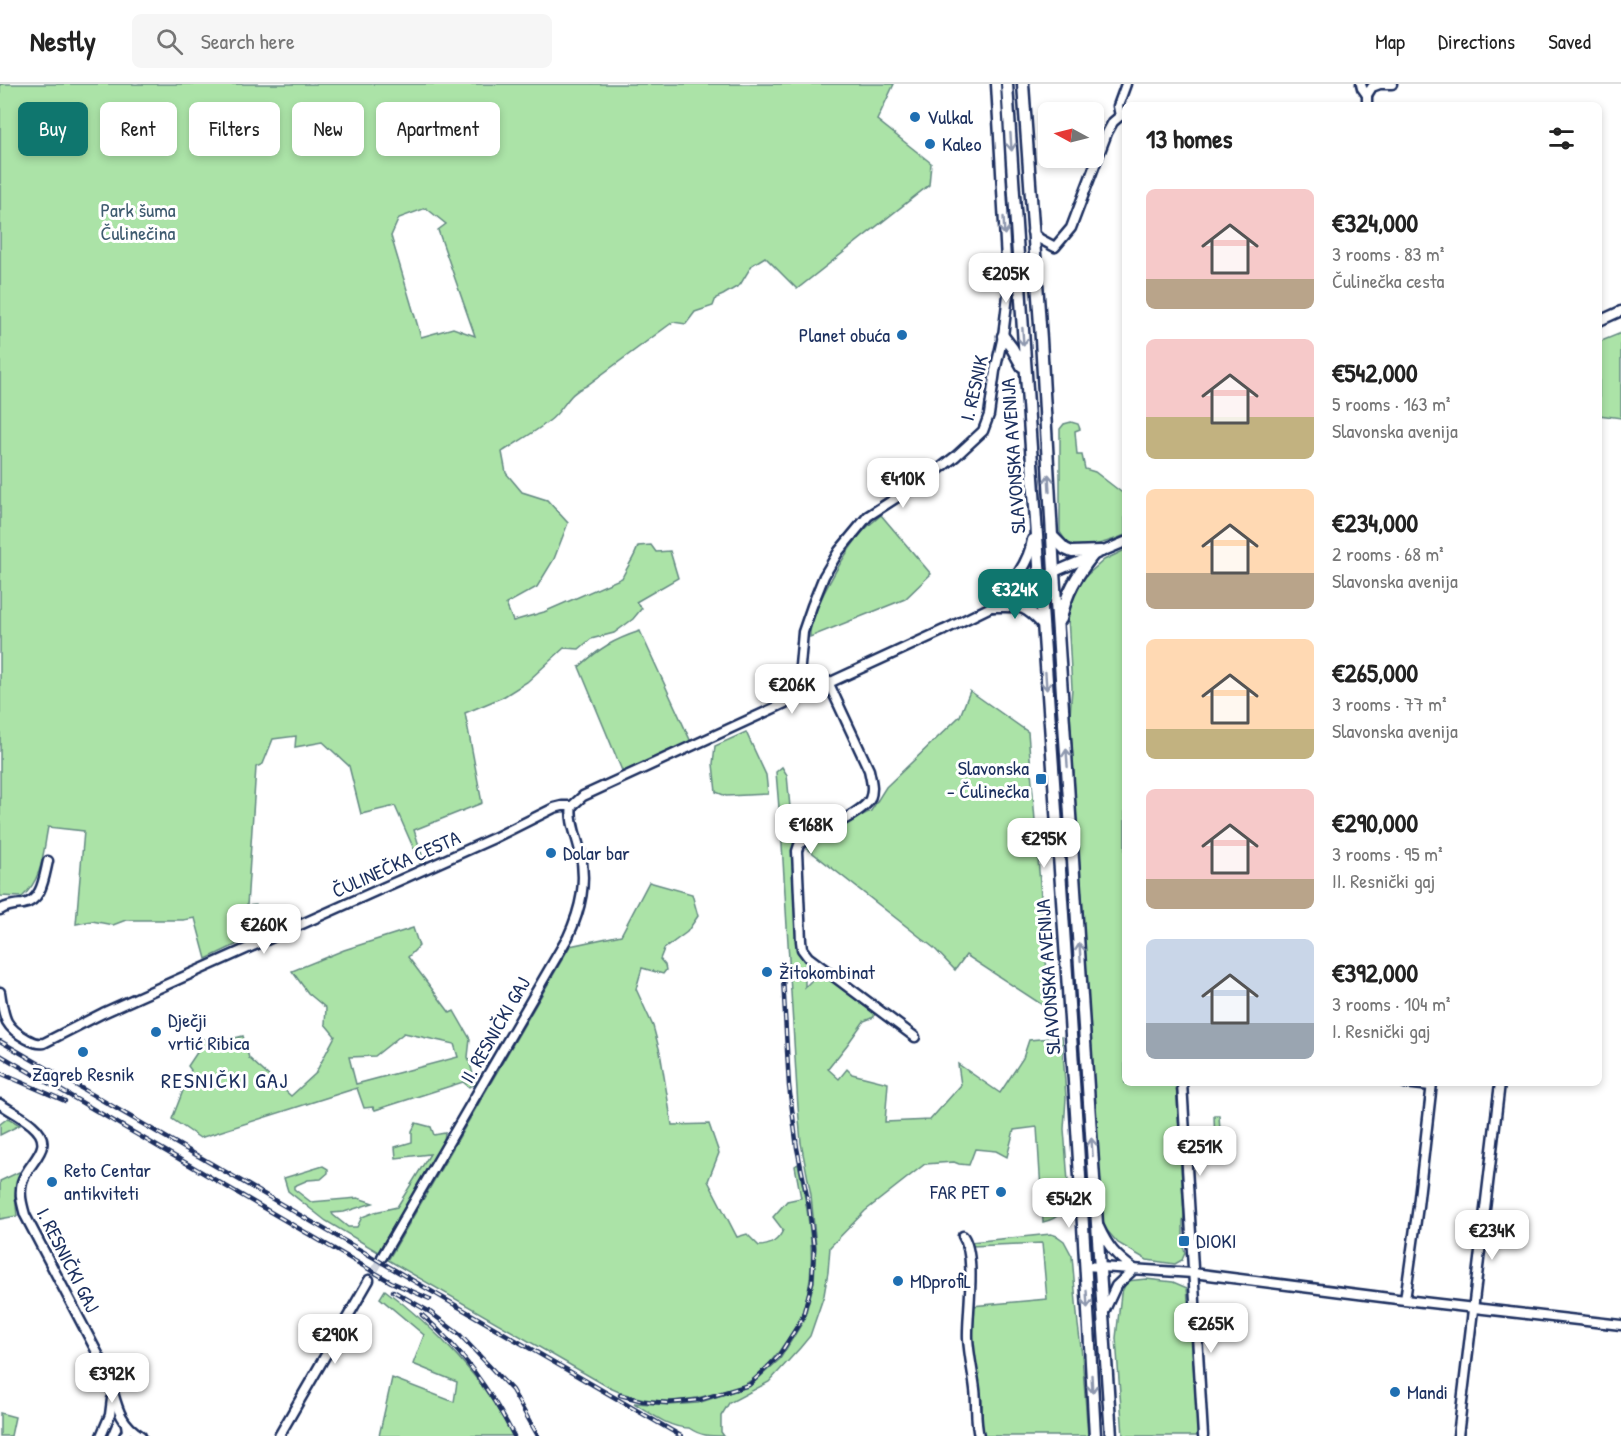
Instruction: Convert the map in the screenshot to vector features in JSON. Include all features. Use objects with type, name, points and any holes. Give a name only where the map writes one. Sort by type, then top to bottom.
[{"type":"main road","name":"SLAVONSKA AVENIJA","points":[[1007,84],[1095,1436]]},
{"type":"main road","name":"SLAVONSKA AVENIJA","points":[[1023,84],[1111,1436]]},
{"type":"main road","points":[[1003,336],[1025,372]]},
{"type":"main road","points":[[993,606],[1019,574],[1031,551],[1036,521]]},
{"type":"main road","points":[[1052,536],[1065,549],[1072,552],[1097,553]]},
{"type":"main road","points":[[1058,631],[1063,606],[1071,587],[1078,574],[1097,553]]},
{"type":"main road","points":[[993,606],[1022,607],[1029,610],[1042,623]]},
{"type":"street","name":"I. RESNIK","points":[[800,697],[799,677],[804,632],[824,576],[839,551],[868,516],[930,476],[983,432],[989,415],[1008,295],[996,84]]},
{"type":"street","points":[[1032,232],[1055,247],[1071,228],[1107,133],[1113,122],[1122,118],[1118,106],[1126,84]]},
{"type":"street","points":[[1361,84],[1367,100]]},
{"type":"street","points":[[1367,100],[1372,87],[1392,84]]},
{"type":"street","points":[[1602,320],[1621,311]]},
{"type":"street","name":"ČULINEČKA CESTA","points":[[0,992],[9,1026],[35,1043],[45,1043],[104,1013],[494,838],[554,808],[572,806],[583,796],[829,684],[993,606],[1054,572],[1122,543]]},
{"type":"street","points":[[829,684],[869,770],[872,785],[869,799],[861,809],[799,845],[802,949],[808,957],[915,1037]]},
{"type":"street","name":"II. RESNIČKI GAJ","points":[[382,1257],[577,918],[584,871],[571,812],[572,806]]},
{"type":"street","points":[[0,910],[35,899],[40,891],[48,861]]},
{"type":"street","points":[[1182,1086],[1203,1436]]},
{"type":"street","points":[[1405,1300],[1432,1086]]},
{"type":"street","points":[[1458,1436],[1500,1086]]},
{"type":"street","name":"I. RESNIČKI GAJ","points":[[0,1104],[33,1126],[41,1135],[43,1143],[39,1155],[23,1179],[21,1202],[100,1358],[124,1422]]},
{"type":"street","name":"SLAVONSKA AVENIJA","points":[[1097,1222],[1110,1248],[1134,1269],[1116,1286],[1103,1313]]},
{"type":"street","points":[[963,1236],[968,1251],[970,1284],[968,1341],[976,1392],[975,1406],[979,1436]]},
{"type":"street","points":[[1085,1266],[1192,1273],[1621,1325]]},
{"type":"street","points":[[279,1436],[369,1280]]},
{"type":"street","name":"I. RESNIČKI GAJ","points":[[101,1436],[111,1407],[112,1392]]},
{"type":"street","points":[[108,1436],[106,1424],[116,1417],[141,1436]]},
{"type":"street","points":[[124,1422],[127,1431],[124,1436]]},
{"type":"green space","name":"Park šuma Čulinečina","points":[[0,84],[894,84],[877,120],[931,163],[929,185],[797,289],[765,257],[752,265],[740,285],[716,298],[713,306],[695,312],[686,324],[673,322],[574,393],[554,416],[502,452],[506,473],[522,492],[547,500],[568,523],[554,559],[537,587],[506,604],[513,621],[544,612],[622,578],[638,546],[651,545],[656,552],[670,551],[678,578],[636,602],[642,608],[633,619],[614,633],[591,639],[579,649],[564,648],[527,682],[503,697],[465,713],[482,803],[414,830],[424,861],[420,863],[395,806],[361,814],[349,766],[323,742],[295,747],[296,736],[273,739],[263,764],[256,767],[247,906],[256,905],[265,931],[206,959],[195,918],[126,920],[113,925],[92,921],[76,924],[84,831],[48,827],[38,874],[22,897],[0,896]],"holes":[[[426,208],[446,224],[438,230],[475,336],[453,328],[421,337],[391,236],[399,218]]]},
{"type":"green space","points":[[1621,333],[1621,418],[1602,415],[1602,341]]},
{"type":"green space","points":[[1071,422],[1078,424],[1080,429],[1075,431],[1077,455],[1082,455],[1085,469],[1095,472],[1122,493],[1122,536],[1091,546],[1078,547],[1065,540],[1060,532],[1060,429],[1064,424]]},
{"type":"green space","points":[[881,515],[931,574],[905,599],[810,637],[815,614],[837,569],[862,532]]},
{"type":"green space","points":[[1122,551],[1122,1086],[1176,1086],[1185,1253],[1182,1260],[1175,1264],[1147,1260],[1118,1243],[1103,1226],[1070,716],[1072,688],[1068,616],[1078,583],[1104,560]]},
{"type":"green space","points":[[640,631],[691,742],[623,773],[579,667],[607,645]]},
{"type":"green space","points":[[970,691],[1028,732],[1050,1010],[966,955],[955,970],[934,948],[804,846],[807,842],[871,811],[886,787],[960,716]]},
{"type":"green space","points":[[746,732],[766,775],[768,794],[726,796],[716,792],[713,764],[715,746]]},
{"type":"green space","points":[[782,767],[787,775],[799,948],[803,957],[811,965],[805,975],[805,987],[814,978],[814,970],[875,1010],[874,1017],[864,1021],[828,1069],[839,1079],[847,1069],[852,1074],[888,1083],[885,1122],[930,1120],[961,1085],[958,1064],[1000,1093],[1023,1058],[1029,1040],[1062,1037],[1066,1098],[1064,1129],[1069,1195],[1067,1195],[1063,1210],[1053,1219],[1043,1222],[1037,1127],[1014,1130],[1007,1157],[996,1151],[975,1149],[969,1165],[954,1162],[925,1164],[865,1211],[830,1247],[824,1295],[810,1336],[769,1382],[729,1403],[721,1416],[721,1432],[724,1436],[709,1436],[667,1423],[634,1403],[670,1405],[698,1403],[750,1386],[780,1359],[804,1320],[814,1282],[816,1246],[811,1195],[801,1143],[776,772]]},
{"type":"green space","points":[[649,882],[692,894],[698,916],[687,932],[664,949],[660,959],[666,970],[663,974],[642,968],[636,989],[653,1026],[660,1052],[672,1125],[709,1124],[719,1153],[708,1181],[737,1237],[747,1234],[759,1246],[770,1244],[779,1237],[783,1230],[773,1217],[787,1201],[801,1198],[795,1166],[798,1164],[811,1240],[810,1279],[801,1316],[787,1340],[769,1363],[753,1379],[739,1387],[674,1401],[648,1400],[610,1388],[388,1260],[570,946],[621,935]]},
{"type":"green space","points":[[413,928],[419,946],[408,957],[450,1013],[454,1011],[470,1039],[468,1057],[476,1084],[469,1087],[463,1082],[375,1110],[373,1107],[364,1108],[357,1088],[200,1138],[172,1119],[191,1070],[188,1066],[198,1051],[193,1045],[198,1038],[219,1042],[243,1036],[249,1058],[291,1096],[315,1074],[335,1036],[325,1024],[326,1008],[308,993],[292,971],[344,950]],"holes":[[[404,1033],[454,1044],[458,1057],[356,1084],[349,1057],[375,1056]]]},
{"type":"green space","points":[[1214,1115],[1219,1115],[1221,1146],[1215,1146]]},
{"type":"green space","points":[[8,1118],[20,1125],[0,1135],[0,1124]]},
{"type":"green space","points":[[416,1123],[431,1127],[434,1135],[445,1133],[444,1141],[378,1252],[326,1221],[288,1191],[284,1178],[323,1166],[328,1169],[328,1173],[321,1179],[308,1180],[294,1186],[294,1189],[311,1202],[358,1198],[373,1203],[344,1212],[332,1213],[348,1227],[357,1227],[362,1217],[397,1207],[430,1154],[396,1158],[395,1147],[412,1142],[412,1131]]},
{"type":"green space","points":[[19,1172],[21,1176],[15,1195],[17,1216],[0,1219],[0,1181]]},
{"type":"green space","points":[[1051,1234],[1064,1241],[1072,1256],[1088,1436],[984,1436],[982,1399],[973,1339],[972,1306],[1047,1299],[1042,1243],[972,1246],[971,1242]]},
{"type":"green space","points":[[1146,1279],[1173,1282],[1187,1288],[1199,1436],[1123,1436],[1116,1338],[1121,1294],[1127,1281]]},
{"type":"green space","points":[[385,1290],[422,1320],[474,1375],[502,1415],[513,1436],[379,1436],[392,1378],[454,1402],[457,1382],[413,1364],[424,1335],[380,1298]]},
{"type":"green space","points":[[0,1413],[15,1417],[11,1436],[0,1436]]},
{"type":"tunnel","points":[[369,1280],[382,1257]]},
{"type":"railway","points":[[620,1395],[643,1401],[668,1403],[699,1400],[749,1385],[778,1357],[802,1319],[812,1282],[814,1248],[789,1086],[783,978]]},
{"type":"railway","points":[[0,1041],[681,1436]]},
{"type":"railway","points":[[0,1055],[391,1282],[430,1299]]},
{"type":"railway","points":[[0,1073],[65,1101]]},
{"type":"railway","points":[[393,1291],[430,1312],[460,1335],[512,1390],[538,1436]]},
{"type":"railway","points":[[422,1315],[436,1327],[474,1371],[496,1403],[514,1436]]},
{"type":"place","name":"Vulkal","points":[[915,117]]},
{"type":"place","name":"Kaleo","points":[[930,144]]},
{"type":"place","name":"Planet obuća","points":[[902,335]]},
{"type":"place","name":"Slavonska - Čulinečka","points":[[1041,779]]},
{"type":"place","name":"Dolar bar","points":[[551,853]]},
{"type":"place","name":"Žitokombinat","points":[[767,972]]},
{"type":"place","name":"Dječji vrtić Ribica","points":[[156,1032]]},
{"type":"place","name":"Zagreb Resnik","points":[[83,1052]]},
{"type":"place","name":"Reto Centar antikviteti","points":[[52,1182]]},
{"type":"place","name":"FAR PET","points":[[1001,1192]]},
{"type":"place","name":"DIOKI","points":[[1184,1241]]},
{"type":"place","name":"MDprofiL","points":[[898,1281]]},
{"type":"place","name":"Mandi","points":[[1395,1392]]},
{"type":"district","name":"RESNIČKI GAJ","points":[[225,1080]]}]
